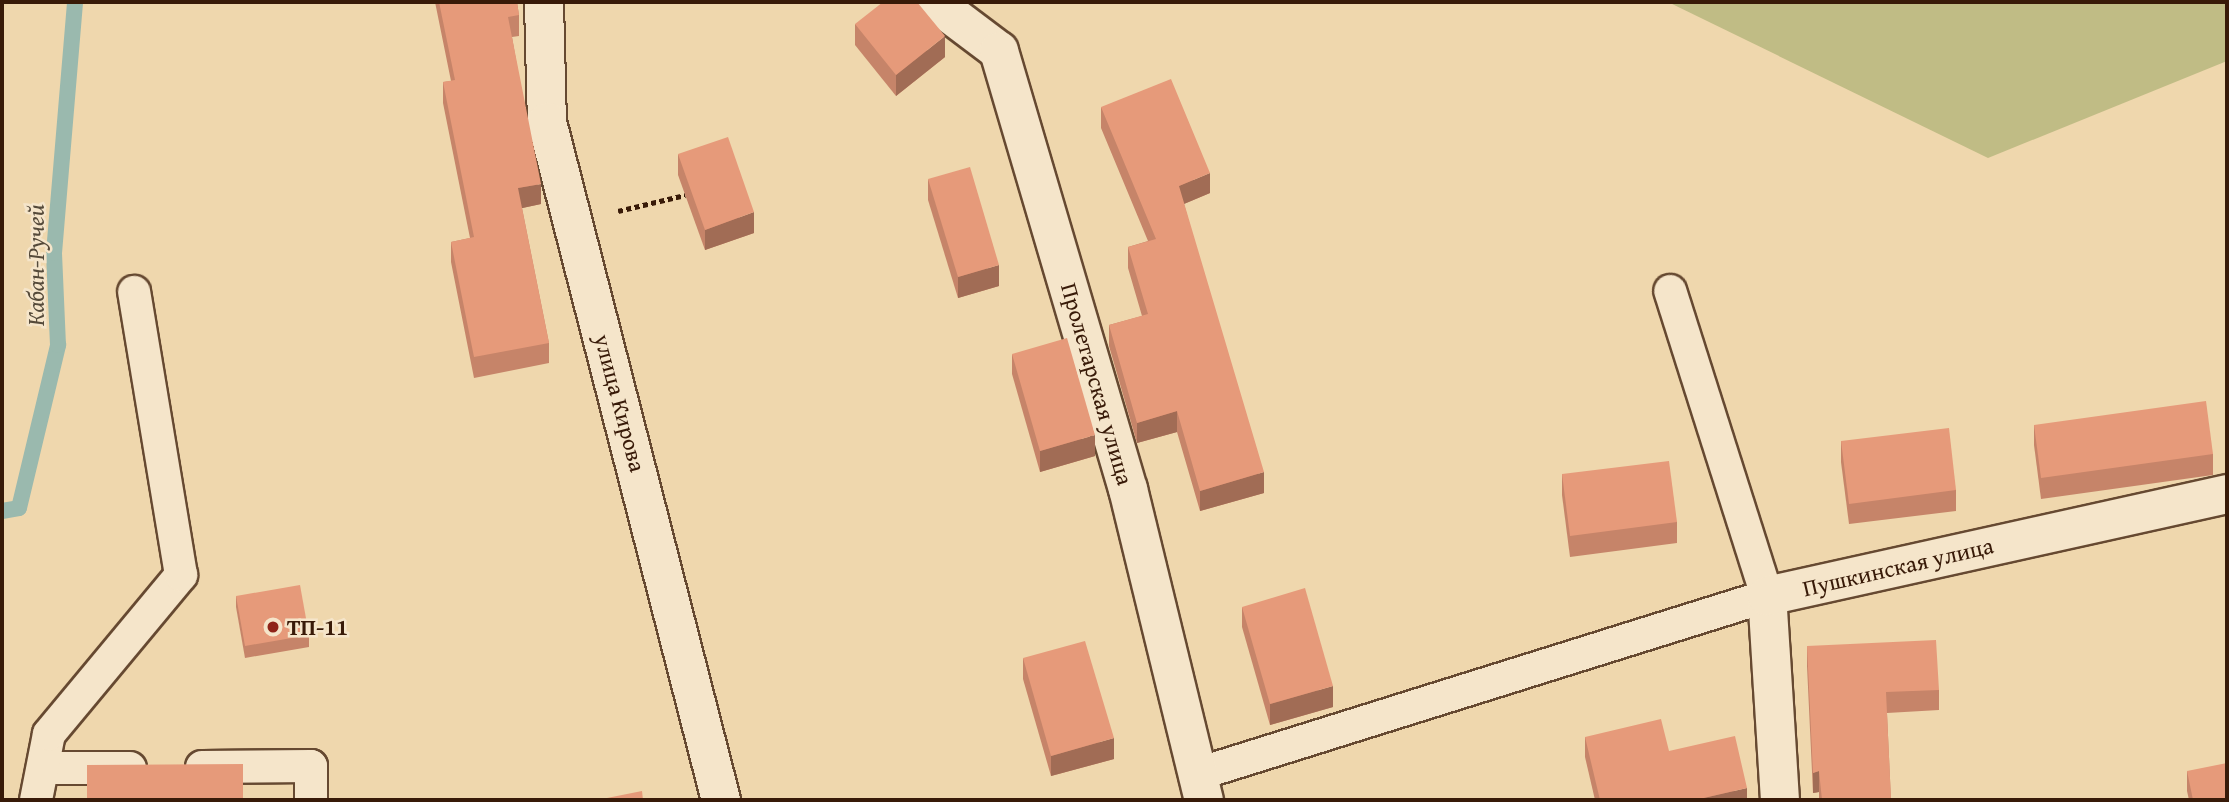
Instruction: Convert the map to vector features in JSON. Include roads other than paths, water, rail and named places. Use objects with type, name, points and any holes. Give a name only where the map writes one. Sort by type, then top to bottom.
[{"type":"street","name":"улица Кирова","points":[[544,2],[547,122],[721,800]]},
{"type":"street","name":"Пролетарская улица","points":[[934,2],[999,51],[1128,489],[1201,787]]},
{"type":"street","name":"Пушкинская улица","points":[[1768,596],[2227,494]]},
{"type":"street","points":[[1768,596],[1780,800]]},
{"type":"lane","points":[[1201,787],[1768,596],[1670,291]]},
{"type":"lane","points":[[36,800],[50,734],[181,575],[134,292]]},
{"type":"lane","points":[[43,768],[311,766],[311,800]]},
{"type":"waterway","name":"Кабан-Ручей","points":[[2,511],[19,508],[58,345],[54,253],[75,2]]},
{"type":"place","name":"ТП-11","points":[[273,627]]}]
